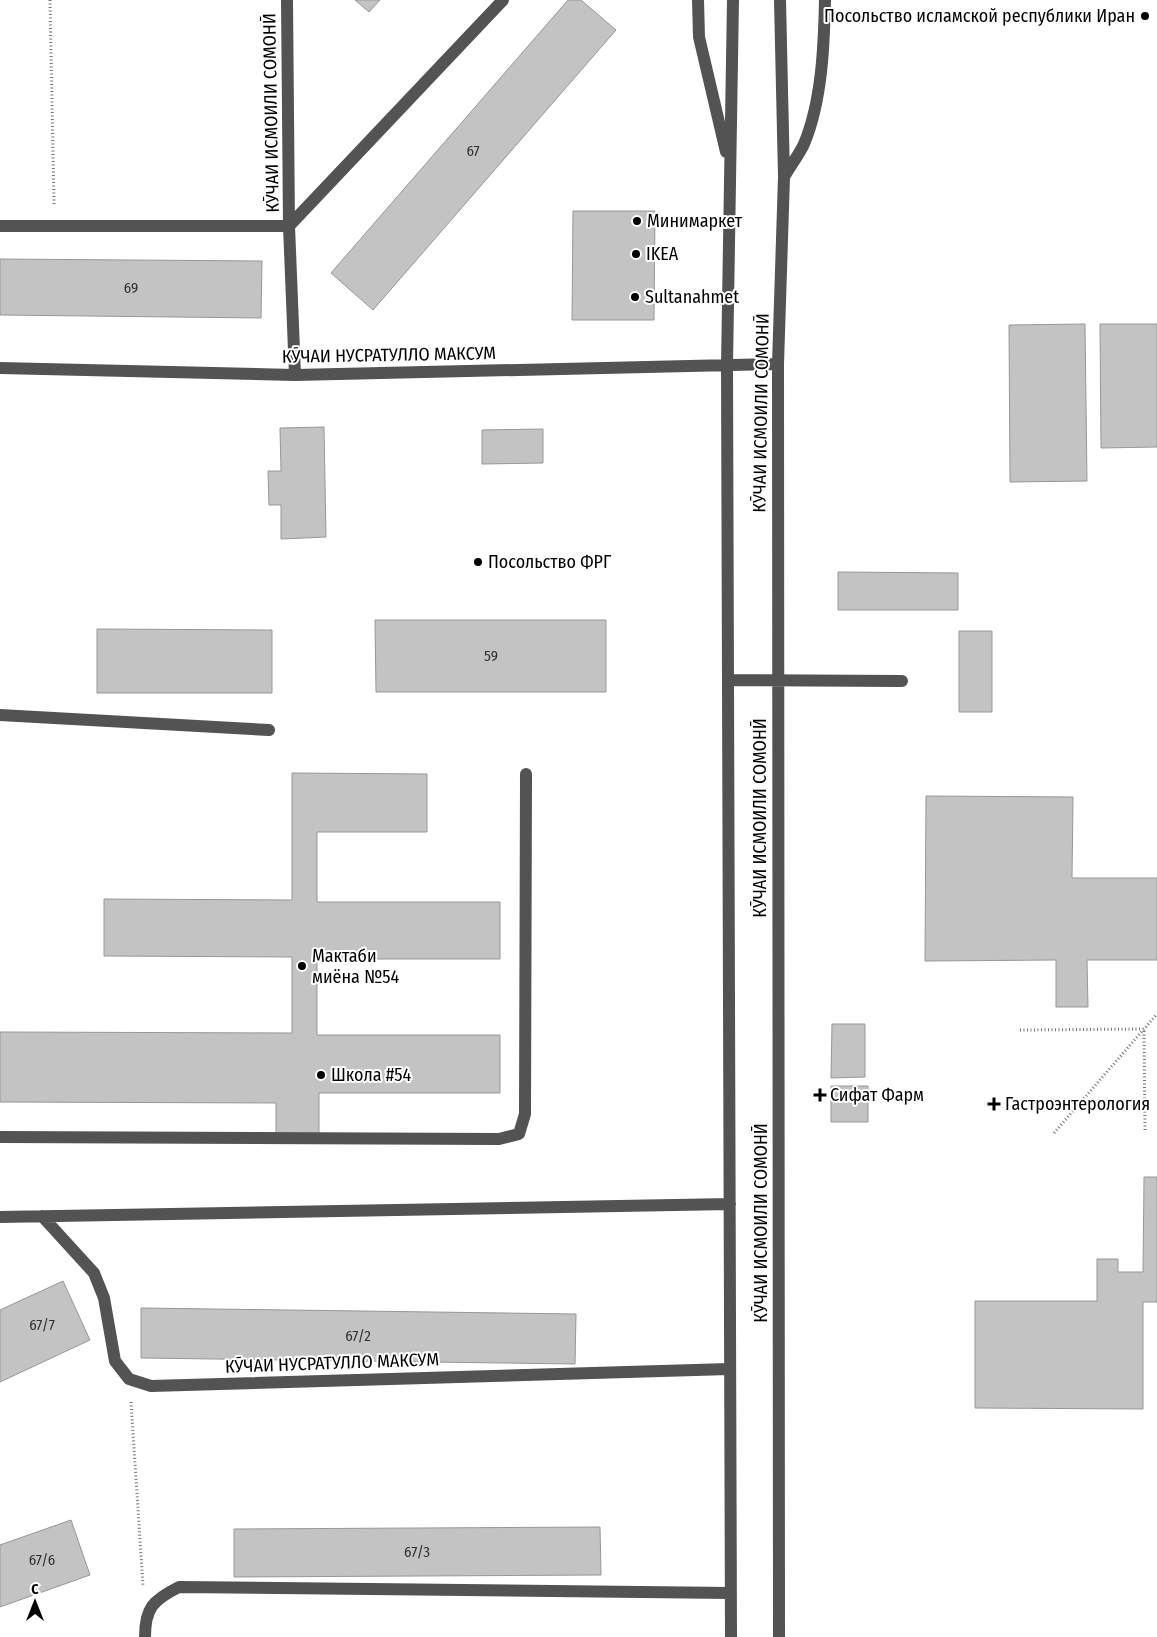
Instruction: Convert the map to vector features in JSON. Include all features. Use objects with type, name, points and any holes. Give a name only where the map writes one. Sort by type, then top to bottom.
[{"type":"street","name":"КӮЧАИ ИСМОИЛИ СОМОНӢ","points":[[287,0],[289,226],[295,375]]},
{"type":"street","points":[[0,226],[289,226],[503,0]]},
{"type":"street","points":[[698,0],[699,37],[730,171]]},
{"type":"street","name":"КӮЧАИ ИСМОИЛИ СОМОНӢ","points":[[731,1637],[727,366],[733,0]]},
{"type":"street","name":"КӮЧАИ ИСМОИЛИ СОМОНӢ","points":[[779,1637],[778,364],[784,177],[780,0]]},
{"type":"street","points":[[784,177],[803,145],[811,122],[817,93],[825,0]]},
{"type":"street","name":"КӮЧАИ НУСРАТУЛЛО МАКСУМ","points":[[0,368],[295,375],[778,364]]},
{"type":"street","points":[[728,680],[902,681]]},
{"type":"street","points":[[0,715],[269,730]]},
{"type":"street","points":[[0,1137],[499,1140],[518,1134],[525,1114],[526,774]]},
{"type":"street","points":[[0,1217],[730,1204]]},
{"type":"street","points":[[42,1216],[94,1273],[104,1298],[115,1361],[129,1379]]},
{"type":"street","name":"КӮЧАИ НУСРАТУЛЛО МАКСУМ","points":[[129,1379],[151,1386],[729,1368]]},
{"type":"street","points":[[145,1637],[145,1618],[158,1598],[179,1587],[730,1593]]},
{"type":"path","points":[[50,0],[54,226]]},
{"type":"path","points":[[1054,1133],[1157,1014]]},
{"type":"path","points":[[1020,1030],[1144,1029]]},
{"type":"path","points":[[1144,1029],[1145,1132]]},
{"type":"path","points":[[129,1379],[145,1618]]},
{"type":"building","points":[[355,0],[380,0],[369,12]]},
{"type":"building","points":[[568,0],[581,0],[616,30],[373,310],[331,273]]},
{"type":"building","points":[[573,211],[655,211],[654,320],[572,320]]},
{"type":"building","points":[[0,259],[262,261],[261,318],[0,315]]},
{"type":"building","points":[[1085,324],[1087,481],[1010,482],[1009,325]]},
{"type":"building","points":[[1100,324],[1157,324],[1157,447],[1101,448]]},
{"type":"building","points":[[324,427],[326,537],[281,539],[281,505],[269,505],[268,471],[281,471],[280,428]]},
{"type":"building","points":[[543,429],[543,463],[482,464],[482,430]]},
{"type":"building","points":[[838,572],[958,573],[958,610],[838,610]]},
{"type":"building","points":[[375,620],[606,620],[606,692],[376,692]]},
{"type":"building","points":[[97,629],[272,630],[272,693],[97,693]]},
{"type":"building","points":[[959,631],[992,631],[992,712],[959,712]]},
{"type":"building","points":[[292,773],[427,774],[427,832],[317,832],[317,902],[500,902],[500,959],[317,959],[317,1035],[500,1035],[500,1093],[319,1093],[319,1136],[276,1136],[276,1103],[0,1102],[0,1032],[292,1033],[292,957],[104,956],[104,899],[292,900]]},
{"type":"building","points":[[926,796],[1073,797],[1072,878],[1157,878],[1157,960],[1087,960],[1088,1007],[1056,1007],[1056,960],[925,961]]},
{"type":"building","points":[[832,1024],[865,1024],[865,1077],[831,1078]]},
{"type":"building","points":[[831,1086],[868,1086],[868,1122],[831,1122]]},
{"type":"building","points":[[1144,1177],[1157,1177],[1157,1302],[1143,1302],[1143,1409],[975,1408],[975,1301],[1097,1301],[1097,1259],[1118,1259],[1118,1272],[1143,1272]]},
{"type":"building","points":[[63,1281],[90,1340],[0,1382],[0,1310]]},
{"type":"building","points":[[141,1308],[576,1314],[575,1364],[141,1358]]},
{"type":"building","points":[[71,1520],[90,1575],[0,1607],[0,1545]]},
{"type":"building","points":[[600,1527],[601,1575],[234,1577],[234,1529]]},
{"type":"place","name":"Посольство исламской республики Иран","points":[[1145,16]]},
{"type":"place","name":"Минимаркет","points":[[637,221]]},
{"type":"place","name":"IKEA","points":[[636,254]]},
{"type":"place","name":"Sultanahmet","points":[[635,297]]},
{"type":"place","name":"Посольство ФРГ","points":[[478,562]]},
{"type":"place","name":"Мактаби миёна №54","points":[[302,966]]},
{"type":"place","name":"Школа #54","points":[[321,1075]]},
{"type":"place","name":"Сифат Фарм","points":[[820,1095]]},
{"type":"place","name":"Гастроэнтерология","points":[[994,1104]]}]
